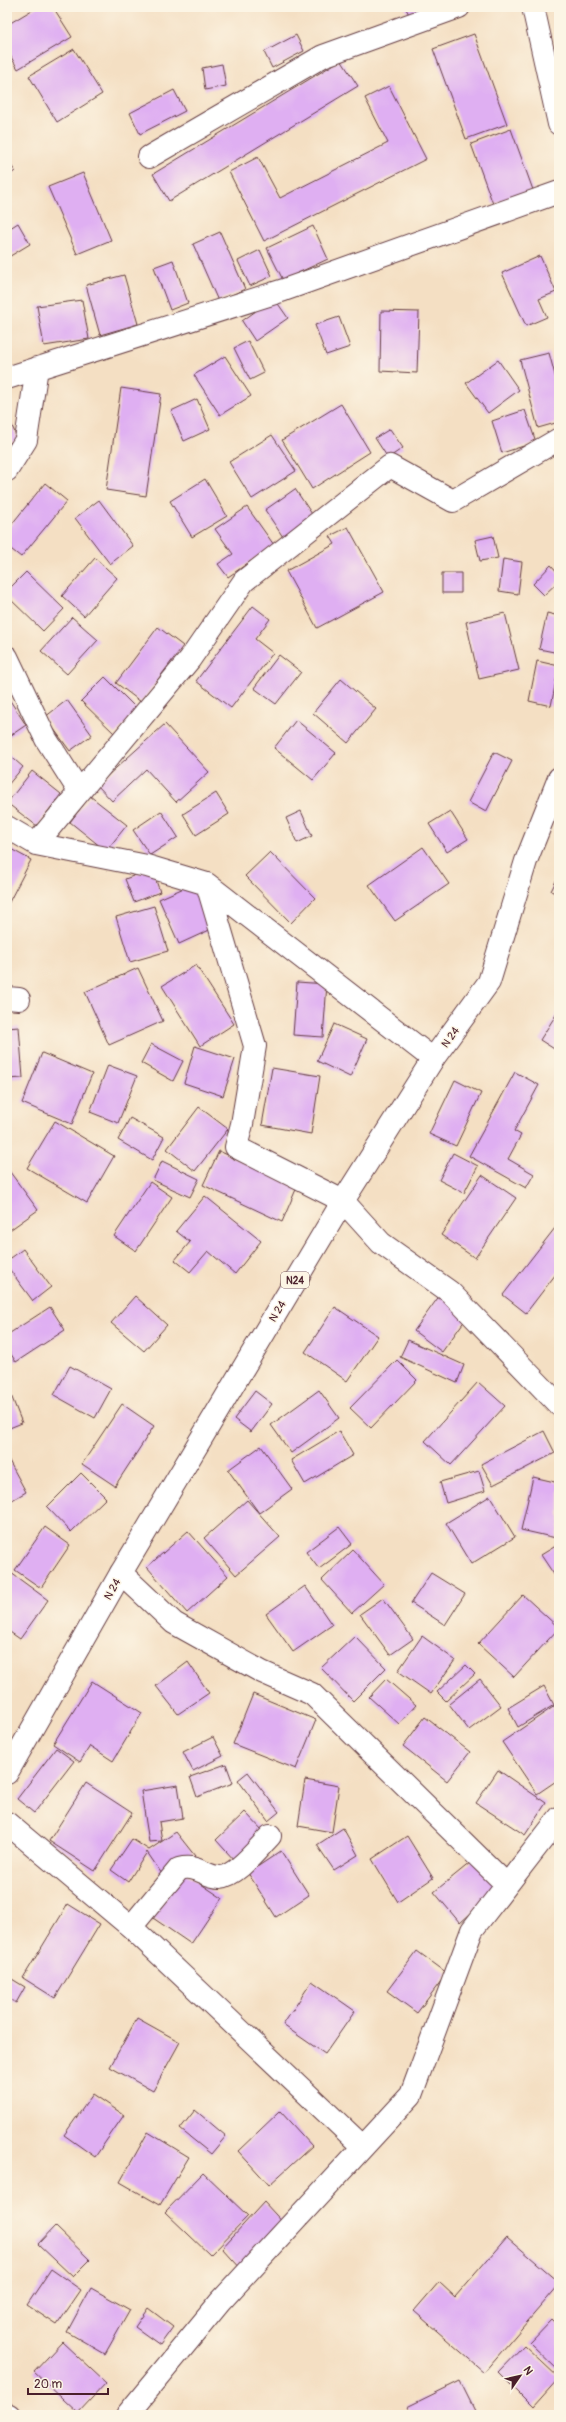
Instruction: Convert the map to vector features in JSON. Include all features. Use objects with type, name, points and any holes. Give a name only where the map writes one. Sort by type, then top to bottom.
[{"type":"street","points":[[149,157],[323,56],[459,7]]},
{"type":"street","points":[[533,7],[554,72],[559,124]]},
{"type":"street","points":[[7,378],[284,290],[559,192]]},
{"type":"street","points":[[7,470],[26,440],[37,368]]},
{"type":"street","points":[[36,844],[190,659],[244,581],[390,466],[452,501],[559,439]]},
{"type":"street","points":[[7,657],[46,739],[79,791]]},
{"type":"street","name":"N 24","points":[[7,1773],[121,1573],[343,1201],[434,1059],[489,982],[526,861],[559,778]]},
{"type":"street","points":[[7,827],[36,844],[147,866],[207,884],[434,1059]]},
{"type":"street","points":[[207,884],[255,1046],[242,1124],[236,1147],[343,1201],[380,1243],[450,1292],[559,1405]]},
{"type":"street","points":[[121,1573],[174,1622],[262,1672],[312,1694],[507,1884]]},
{"type":"street","points":[[127,2415],[220,2302],[411,2095],[472,1930],[559,1818]]},
{"type":"street","points":[[7,1823],[131,1927],[363,2147]]},
{"type":"street","points":[[131,1927],[179,1869],[190,1866],[220,1877],[234,1873],[270,1836]]},
{"type":"building","points":[[37,7],[53,7],[72,37],[18,69],[7,50],[7,25]]},
{"type":"building","points":[[405,7],[429,7],[411,18]]},
{"type":"building","points":[[474,34],[507,124],[466,139],[433,49]]},
{"type":"building","points":[[296,35],[304,51],[272,68],[264,52]]},
{"type":"building","points":[[74,49],[102,94],[57,122],[29,76]]},
{"type":"building","points":[[341,60],[358,86],[169,201],[153,174]]},
{"type":"building","points":[[222,64],[226,86],[205,90],[202,68]]},
{"type":"building","points":[[389,86],[426,159],[264,241],[229,172],[258,157],[280,198],[388,143],[365,98]]},
{"type":"building","points":[[174,90],[185,111],[140,134],[130,113]]},
{"type":"building","points":[[511,129],[533,190],[493,204],[471,144]]},
{"type":"building","points":[[7,160],[15,171],[7,177]]},
{"type":"building","points":[[83,173],[111,240],[77,254],[48,187]]},
{"type":"building","points":[[18,223],[30,244],[7,258],[7,230]]},
{"type":"building","points":[[313,226],[328,259],[283,280],[267,248]]},
{"type":"building","points":[[220,232],[245,289],[218,301],[193,244]]},
{"type":"building","points":[[260,250],[272,276],[250,286],[238,261]]},
{"type":"building","points":[[540,256],[556,292],[539,299],[547,317],[526,326],[502,273]]},
{"type":"building","points":[[173,260],[188,303],[170,310],[154,267]]},
{"type":"building","points":[[124,275],[138,324],[100,335],[86,285]]},
{"type":"building","points":[[274,298],[288,318],[255,341],[242,321]]},
{"type":"building","points":[[82,300],[89,339],[44,346],[37,306]]},
{"type":"building","points":[[381,311],[419,312],[417,373],[380,371]]},
{"type":"building","points":[[339,317],[350,347],[326,355],[315,325]]},
{"type":"building","points":[[248,341],[264,373],[250,380],[234,348]]},
{"type":"building","points":[[549,353],[559,390],[559,422],[538,428],[520,360]]},
{"type":"building","points":[[225,356],[251,396],[220,415],[194,375]]},
{"type":"building","points":[[498,360],[519,390],[488,413],[466,383]]},
{"type":"building","points":[[121,388],[161,394],[146,496],[106,490]]},
{"type":"building","points":[[197,399],[210,429],[184,441],[171,411]]},
{"type":"building","points":[[341,404],[370,452],[312,489],[282,440]]},
{"type":"building","points":[[525,410],[536,442],[502,453],[492,421]]},
{"type":"building","points":[[7,414],[18,440],[7,444]]},
{"type":"building","points":[[390,429],[403,448],[388,458],[375,438]]},
{"type":"building","points":[[272,435],[296,471],[252,499],[229,462]]},
{"type":"building","points":[[205,479],[227,516],[192,537],[170,501]]},
{"type":"building","points":[[45,483],[67,501],[21,557],[7,546],[7,530]]},
{"type":"building","points":[[295,489],[316,520],[285,540],[265,510]]},
{"type":"building","points":[[99,500],[133,546],[110,564],[75,518]]},
{"type":"building","points":[[247,507],[274,545],[228,577],[218,564],[233,554],[215,529]]},
{"type":"building","points":[[348,527],[384,592],[317,628],[286,571],[335,544],[330,536]]},
{"type":"building","points":[[493,536],[498,558],[480,561],[475,540]]},
{"type":"building","points":[[95,558],[117,578],[84,616],[62,596]]},
{"type":"building","points":[[503,559],[522,562],[518,594],[499,591]]},
{"type":"building","points":[[551,565],[559,574],[559,581],[544,595],[533,584]]},
{"type":"building","points":[[26,572],[64,609],[43,631],[7,596],[7,591]]},
{"type":"building","points":[[442,573],[461,573],[461,593],[442,593]]},
{"type":"building","points":[[253,606],[270,619],[255,639],[273,653],[231,708],[196,681]]},
{"type":"building","points":[[505,613],[519,670],[479,679],[466,622]]},
{"type":"building","points":[[547,613],[559,616],[559,653],[539,649]]},
{"type":"building","points":[[72,617],[98,640],[67,674],[41,651]]},
{"type":"building","points":[[158,627],[183,646],[141,702],[116,683]]},
{"type":"building","points":[[279,655],[301,672],[276,704],[254,688]]},
{"type":"building","points":[[537,661],[559,666],[551,706],[529,701]]},
{"type":"building","points":[[105,677],[138,710],[115,734],[81,701]]},
{"type":"building","points":[[341,679],[376,709],[348,743],[313,713]]},
{"type":"building","points":[[7,696],[26,725],[7,738]]},
{"type":"building","points":[[67,700],[92,735],[70,751],[45,717]]},
{"type":"building","points":[[296,720],[336,753],[313,780],[274,748]]},
{"type":"building","points":[[165,724],[209,772],[176,802],[146,769],[112,801],[97,785]]},
{"type":"building","points":[[494,752],[512,761],[486,812],[468,802]]},
{"type":"building","points":[[7,753],[23,767],[7,786]]},
{"type":"building","points":[[32,771],[61,794],[37,826],[7,803]]},
{"type":"building","points":[[216,793],[229,814],[196,835],[183,814]]},
{"type":"building","points":[[90,796],[127,825],[106,851],[70,822]]},
{"type":"building","points":[[161,811],[178,837],[150,855],[133,830]]},
{"type":"building","points":[[301,811],[312,836],[297,843],[286,818]]},
{"type":"building","points":[[450,811],[468,839],[447,852],[429,824]]},
{"type":"building","points":[[7,847],[31,860],[7,906]]},
{"type":"building","points":[[423,847],[449,884],[395,921],[369,885]]},
{"type":"building","points":[[270,852],[315,898],[291,923],[245,876]]},
{"type":"building","points":[[152,869],[160,892],[134,902],[125,879]]},
{"type":"building","points":[[559,875],[559,895],[551,891]]},
{"type":"building","points":[[195,883],[216,927],[179,944],[159,899]]},
{"type":"building","points":[[154,906],[168,951],[130,962],[116,917]]},
{"type":"building","points":[[196,965],[234,1024],[200,1046],[162,986]]},
{"type":"building","points":[[138,968],[163,1021],[109,1045],[85,992]]},
{"type":"building","points":[[297,982],[327,984],[323,1037],[293,1035]]},
{"type":"building","points":[[559,1010],[559,1052],[540,1040]]},
{"type":"building","points":[[334,1024],[367,1039],[350,1077],[317,1061]]},
{"type":"building","points":[[19,1027],[23,1078],[7,1079],[7,1028]]},
{"type":"building","points":[[151,1044],[183,1061],[173,1081],[141,1063]]},
{"type":"building","points":[[195,1046],[235,1059],[223,1096],[184,1083]]},
{"type":"building","points":[[42,1053],[92,1074],[72,1124],[22,1103]]},
{"type":"building","points":[[108,1065],[137,1076],[118,1123],[90,1112]]},
{"type":"building","points":[[272,1068],[320,1076],[311,1134],[262,1125]]},
{"type":"building","points":[[515,1072],[539,1085],[514,1131],[521,1135],[508,1159],[534,1174],[526,1188],[469,1156]]},
{"type":"building","points":[[455,1080],[481,1093],[456,1146],[429,1134]]},
{"type":"building","points":[[199,1107],[228,1129],[195,1171],[167,1149]]},
{"type":"building","points":[[130,1118],[164,1137],[152,1160],[118,1140]]},
{"type":"building","points":[[55,1121],[114,1156],[87,1203],[27,1168]]},
{"type":"building","points":[[219,1151],[297,1187],[282,1222],[203,1185]]},
{"type":"building","points":[[453,1153],[478,1166],[464,1193],[439,1180]]},
{"type":"building","points":[[162,1161],[199,1179],[190,1197],[153,1180]]},
{"type":"building","points":[[7,1168],[38,1210],[7,1232]]},
{"type":"building","points":[[482,1175],[516,1198],[475,1258],[441,1235]]},
{"type":"building","points":[[150,1182],[172,1197],[136,1251],[114,1236]]},
{"type":"building","points":[[205,1196],[261,1241],[235,1274],[208,1251],[190,1272],[175,1260],[190,1242],[176,1231]]},
{"type":"building","points":[[555,1228],[559,1231],[559,1270],[526,1313],[503,1295]]},
{"type":"building","points":[[23,1249],[51,1287],[33,1301],[7,1266],[7,1261]]},
{"type":"building","points":[[440,1295],[468,1316],[442,1352],[414,1331]]},
{"type":"building","points":[[135,1296],[167,1325],[144,1351],[111,1323]]},
{"type":"building","points":[[50,1307],[65,1330],[16,1362],[7,1348],[7,1335]]},
{"type":"building","points":[[335,1307],[378,1336],[347,1381],[305,1352]]},
{"type":"building","points":[[408,1340],[464,1365],[457,1383],[400,1357]]},
{"type":"building","points":[[397,1360],[417,1380],[371,1428],[350,1408]]},
{"type":"building","points":[[70,1366],[111,1389],[95,1418],[54,1395]]},
{"type":"building","points":[[478,1382],[505,1406],[451,1465],[425,1441]]},
{"type":"building","points":[[7,1385],[22,1423],[7,1429]]},
{"type":"building","points":[[319,1390],[339,1418],[291,1453],[271,1425]]},
{"type":"building","points":[[255,1391],[272,1404],[251,1432],[234,1419]]},
{"type":"building","points":[[122,1404],[154,1426],[115,1486],[82,1464]]},
{"type":"building","points":[[339,1431],[353,1455],[305,1484],[291,1460]]},
{"type":"building","points":[[544,1431],[555,1453],[493,1485],[481,1464]]},
{"type":"building","points":[[261,1446],[292,1489],[259,1513],[228,1470]]},
{"type":"building","points":[[7,1457],[26,1492],[7,1503]]},
{"type":"building","points":[[479,1471],[485,1491],[446,1503],[440,1482]]},
{"type":"building","points":[[81,1473],[106,1498],[71,1532],[47,1507]]},
{"type":"building","points":[[533,1477],[559,1483],[559,1522],[556,1538],[521,1530]]},
{"type":"building","points":[[490,1496],[515,1537],[471,1564],[446,1523]]},
{"type":"building","points":[[247,1500],[280,1537],[236,1575],[204,1538]]},
{"type":"building","points":[[45,1527],[70,1545],[41,1588],[15,1570]]},
{"type":"building","points":[[339,1527],[352,1544],[319,1569],[306,1552]]},
{"type":"building","points":[[188,1531],[228,1576],[187,1613],[147,1567]]},
{"type":"building","points":[[559,1544],[559,1577],[557,1579],[541,1555]]},
{"type":"building","points":[[353,1550],[384,1584],[352,1613],[322,1580]]},
{"type":"building","points":[[7,1570],[48,1600],[20,1639],[7,1630]]},
{"type":"building","points":[[431,1573],[465,1594],[445,1625],[411,1603]]},
{"type":"building","points":[[305,1586],[332,1625],[293,1652],[266,1614]]},
{"type":"building","points":[[523,1595],[559,1628],[514,1677],[478,1644]]},
{"type":"building","points":[[383,1598],[413,1639],[390,1655],[360,1614]]},
{"type":"building","points":[[355,1636],[386,1668],[353,1701],[321,1668]]},
{"type":"building","points":[[422,1636],[455,1660],[431,1694],[398,1671]]},
{"type":"building","points":[[188,1662],[209,1693],[178,1714],[156,1686]]},
{"type":"building","points":[[466,1665],[475,1674],[446,1701],[437,1692]]},
{"type":"building","points":[[386,1679],[416,1705],[399,1724],[369,1697]]},
{"type":"building","points":[[480,1679],[501,1706],[469,1730],[449,1704]]},
{"type":"building","points":[[92,1681],[142,1713],[113,1761],[90,1746],[80,1762],[53,1744]]},
{"type":"building","points":[[544,1686],[554,1705],[518,1727],[508,1708]]},
{"type":"building","points":[[253,1694],[316,1720],[296,1769],[233,1744]]},
{"type":"building","points":[[559,1703],[559,1779],[537,1794],[502,1742]]},
{"type":"building","points":[[425,1717],[470,1752],[447,1781],[403,1746]]},
{"type":"building","points":[[213,1737],[223,1756],[193,1771],[183,1752]]},
{"type":"building","points":[[56,1748],[74,1761],[34,1813],[17,1799]]},
{"type":"building","points":[[226,1764],[233,1783],[197,1797],[190,1777]]},
{"type":"building","points":[[498,1770],[546,1803],[525,1835],[476,1803]]},
{"type":"building","points":[[248,1772],[279,1812],[268,1821],[238,1780]]},
{"type":"building","points":[[305,1780],[339,1786],[332,1832],[298,1826]]},
{"type":"building","points":[[86,1783],[132,1813],[95,1871],[49,1841]]},
{"type":"building","points":[[178,1785],[183,1818],[159,1822],[162,1841],[149,1842],[141,1791]]},
{"type":"building","points":[[245,1812],[265,1833],[235,1861],[216,1840]]},
{"type":"building","points":[[343,1828],[358,1855],[334,1870],[317,1845]]},
{"type":"building","points":[[176,1832],[195,1856],[164,1877],[147,1852],[128,1882],[111,1870],[132,1839],[149,1850]]},
{"type":"building","points":[[407,1836],[433,1878],[398,1902],[372,1859]]},
{"type":"building","points":[[281,1851],[309,1895],[276,1917],[248,1873]]},
{"type":"building","points":[[476,1858],[501,1886],[460,1923],[434,1892]]},
{"type":"building","points":[[183,1872],[222,1898],[191,1944],[153,1918]]},
{"type":"building","points":[[68,1904],[100,1924],[55,1998],[23,1978]]},
{"type":"building","points":[[417,1951],[447,1973],[417,2013],[387,1991]]},
{"type":"building","points":[[7,1976],[25,1987],[16,2003],[7,1998]]},
{"type":"building","points":[[312,1981],[355,2011],[325,2054],[283,2025]]},
{"type":"building","points":[[137,2018],[180,2042],[153,2091],[110,2067]]},
{"type":"building","points":[[93,2094],[124,2115],[95,2157],[64,2135]]},
{"type":"building","points":[[195,2110],[226,2136],[211,2154],[180,2129]]},
{"type":"building","points":[[280,2111],[312,2146],[269,2185],[238,2151]]},
{"type":"building","points":[[148,2132],[189,2157],[160,2205],[120,2182]]},
{"type":"building","points":[[203,2173],[248,2216],[210,2255],[165,2212]]},
{"type":"building","points":[[264,2202],[287,2227],[243,2271],[222,2248]]},
{"type":"building","points":[[55,2226],[90,2260],[73,2277],[38,2244]]},
{"type":"building","points":[[507,2237],[559,2282],[559,2285],[484,2372],[414,2311],[439,2282],[455,2297]]},
{"type":"building","points":[[51,2269],[81,2290],[57,2325],[27,2305]]},
{"type":"building","points":[[91,2288],[130,2310],[105,2354],[67,2332]]},
{"type":"building","points":[[148,2308],[173,2327],[160,2345],[135,2327]]},
{"type":"building","points":[[552,2320],[559,2327],[559,2371],[530,2343]]},
{"type":"building","points":[[62,2342],[106,2383],[78,2413],[34,2372]]},
{"type":"building","points":[[524,2345],[559,2378],[533,2407],[498,2372]]},
{"type":"building","points":[[460,2381],[477,2415],[412,2415],[407,2407]]}]
